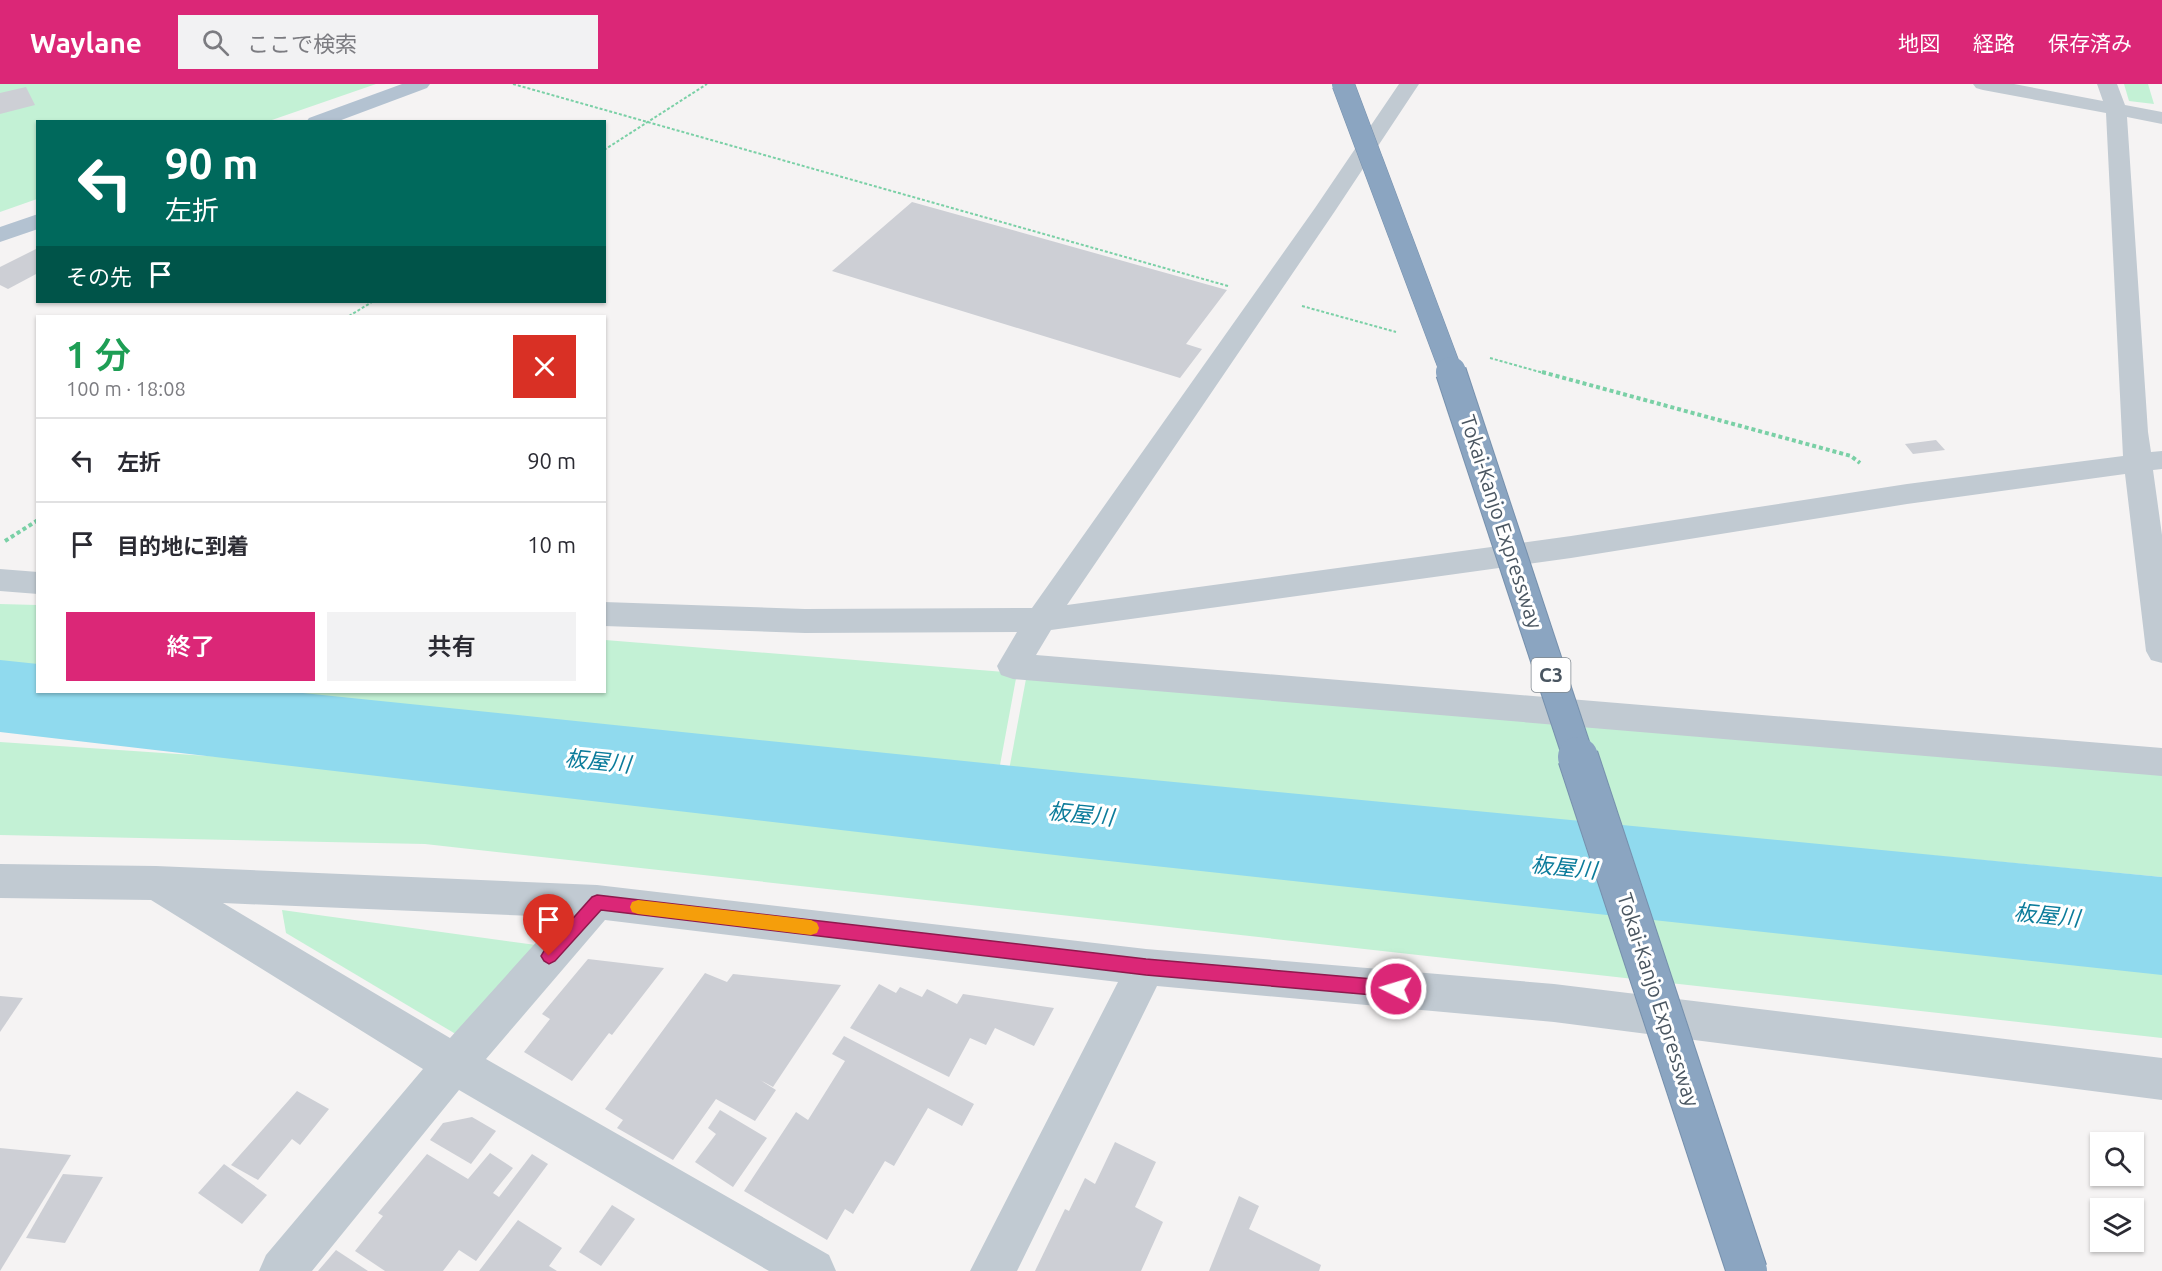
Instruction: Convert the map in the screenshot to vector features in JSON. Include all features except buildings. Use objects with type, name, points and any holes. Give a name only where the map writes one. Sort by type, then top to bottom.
[{"type":"highway","name":"Tokai-Kanjo Expressway","points":[[1343,84],[1455,382],[1747,1271]]},
{"type":"main road","points":[[321,120],[420,84]]},
{"type":"main road","points":[[0,235],[36,222]]},
{"type":"street","points":[[1409,84],[1040,620],[1013,666],[2162,762]]},
{"type":"street","points":[[1983,84],[2162,118]]},
{"type":"street","points":[[2107,84],[2116,109],[2133,420],[2150,462],[2162,651]]},
{"type":"street","points":[[606,614],[805,621],[1040,620],[1571,547],[1907,494],[2150,462]]},
{"type":"street","points":[[0,580],[36,583]]},
{"type":"street","points":[[0,881],[156,883],[597,902],[1146,967],[1554,1003],[2162,1079]]},
{"type":"street","points":[[156,883],[454,1064],[813,1271]]},
{"type":"street","points":[[282,1271],[454,1064],[597,902]]},
{"type":"street","points":[[993,1271],[1146,967]]},
{"type":"path","points":[[513,84],[1403,334]]},
{"type":"path","points":[[606,149],[707,84]]},
{"type":"path","points":[[351,315],[370,303]]},
{"type":"path","points":[[1483,356],[1851,456],[1907,494]]},
{"type":"path","points":[[0,544],[36,521]]},
{"type":"green space","points":[[0,84],[376,84],[272,120],[36,120],[36,199],[0,212]]},
{"type":"green space","points":[[2124,84],[2148,84],[2154,104],[2129,101]]},
{"type":"green space","points":[[0,604],[36,605],[36,681],[0,678]]},
{"type":"green space","points":[[606,640],[1017,673],[1000,765],[171,693],[606,693]]},
{"type":"green space","points":[[1026,679],[2162,775],[2162,877],[1009,770]]},
{"type":"green space","points":[[0,742],[472,774],[2162,951],[2162,1038],[425,844],[0,835]]},
{"type":"green space","points":[[282,910],[536,945],[459,1036],[286,933]]},
{"type":"waterway","name":"板屋川","points":[[0,696],[1081,816],[2162,926]]},
{"type":"slow traffic","points":[[638,907],[811,928]]},
{"type":"route","points":[[549,956],[597,902],[1146,967],[1396,989]]}]
